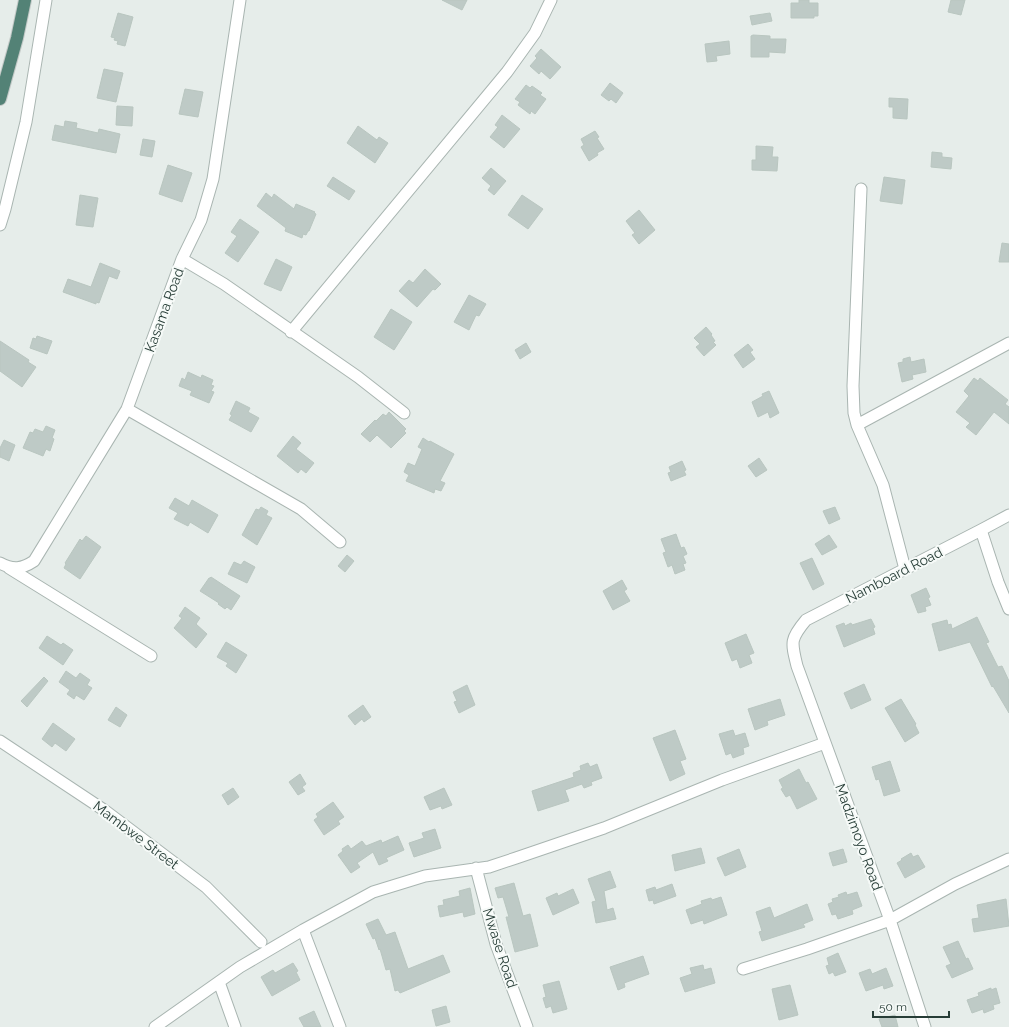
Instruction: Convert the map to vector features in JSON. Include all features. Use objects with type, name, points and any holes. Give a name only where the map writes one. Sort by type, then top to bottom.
[{"type":"highway","points":[[0,98],[17,38],[25,0]]},
{"type":"street","points":[[0,225],[6,209],[26,122],[46,0]]},
{"type":"street","name":"Kasama Road","points":[[2,564],[15,568],[25,567],[34,561],[127,409],[182,259],[201,220],[213,179],[240,0]]},
{"type":"street","points":[[291,332],[506,72],[535,33],[551,0]]},
{"type":"street","points":[[861,189],[853,386],[854,413],[857,426],[882,485],[905,569]]},
{"type":"street","points":[[182,259],[224,284],[291,332],[358,377],[404,413]]},
{"type":"street","points":[[857,426],[1009,343]]},
{"type":"street","points":[[127,409],[301,510],[340,542]]},
{"type":"street","name":"Namboard Road","points":[[792,648],[793,639],[796,632],[806,620],[1009,515]]},
{"type":"street","points":[[981,530],[998,582],[1009,609]]},
{"type":"street","points":[[2,564],[151,656]]},
{"type":"street","name":"Madzimoyo Road","points":[[792,648],[797,666],[890,920],[925,1027]]},
{"type":"street","name":"Mambwe Street","points":[[0,741],[104,810],[206,887],[261,942]]},
{"type":"street","points":[[155,1027],[240,967],[372,892],[425,876],[489,867],[604,828],[722,780],[825,743]]},
{"type":"street","points":[[743,969],[807,949],[890,920],[955,884],[1009,859]]},
{"type":"street","name":"Mwase Road","points":[[476,868],[496,944],[527,1027]]},
{"type":"street","points":[[303,930],[340,1027]]},
{"type":"street","points":[[219,982],[235,1027]]},
{"type":"building","points":[[442,0],[467,0],[462,10]]},
{"type":"building","points":[[799,0],[809,0],[809,3],[818,3],[818,16],[814,16],[814,18],[791,18],[791,3],[799,3]]},
{"type":"building","points":[[951,0],[965,0],[961,15],[948,12]]},
{"type":"building","points":[[118,13],[133,17],[125,46],[117,44],[118,41],[111,37]]},
{"type":"building","points":[[770,13],[772,21],[752,25],[750,16]]},
{"type":"building","points":[[751,36],[770,36],[770,39],[786,39],[785,53],[769,52],[769,57],[751,57]]},
{"type":"building","points":[[729,41],[730,54],[716,56],[717,61],[707,62],[705,44]]},
{"type":"building","points":[[541,49],[561,67],[550,79],[541,71],[539,74],[530,66],[537,58],[535,56]]},
{"type":"building","points":[[104,69],[123,73],[116,102],[97,98]]},
{"type":"building","points":[[610,83],[623,93],[616,103],[611,99],[609,101],[601,95]]},
{"type":"building","points":[[526,85],[530,88],[532,86],[542,93],[540,95],[546,99],[535,114],[531,111],[530,114],[518,105],[520,102],[515,99]]},
{"type":"building","points":[[185,89],[203,92],[198,117],[179,114]]},
{"type":"building","points":[[889,98],[908,99],[907,119],[893,118],[893,107],[889,107]]},
{"type":"building","points":[[117,106],[133,107],[132,126],[116,125]]},
{"type":"building","points":[[502,115],[520,129],[504,148],[490,137],[498,127],[495,125]]},
{"type":"building","points":[[65,121],[77,123],[76,128],[98,133],[99,129],[120,134],[116,153],[52,140],[55,125],[64,127]]},
{"type":"building","points":[[358,126],[377,140],[379,137],[388,143],[375,163],[347,143]]},
{"type":"building","points":[[595,131],[599,137],[597,138],[604,149],[597,153],[598,155],[589,161],[581,147],[584,145],[581,139]]},
{"type":"building","points":[[143,139],[155,141],[152,157],[140,155]]},
{"type":"building","points":[[756,146],[773,147],[772,157],[778,157],[777,171],[752,170],[752,160],[756,160]]},
{"type":"building","points":[[932,152],[942,153],[942,157],[952,158],[951,169],[931,167]]},
{"type":"building","points":[[168,165],[192,173],[182,202],[159,194]]},
{"type":"building","points":[[491,168],[506,181],[494,195],[488,190],[491,186],[482,178]]},
{"type":"building","points":[[333,177],[355,191],[349,200],[327,186]]},
{"type":"building","points":[[884,177],[905,180],[902,204],[880,201]]},
{"type":"building","points":[[266,193],[272,198],[274,194],[294,209],[296,204],[315,212],[314,213],[316,214],[306,235],[303,234],[302,238],[285,231],[286,228],[257,206]]},
{"type":"building","points":[[80,195],[98,198],[93,227],[76,225]]},
{"type":"building","points":[[522,195],[543,209],[528,229],[508,215]]},
{"type":"building","points":[[639,210],[655,230],[639,244],[632,235],[635,233],[626,221]]},
{"type":"building","points":[[240,219],[259,232],[238,262],[225,253],[237,236],[231,232]]},
{"type":"building","points":[[1002,243],[1009,244],[1009,262],[999,262]]},
{"type":"building","points":[[276,259],[292,267],[281,291],[264,284]]},
{"type":"building","points":[[100,263],[120,271],[117,279],[109,276],[99,303],[96,302],[96,304],[63,292],[68,279],[91,287]]},
{"type":"building","points":[[425,269],[441,284],[435,290],[433,289],[417,307],[399,291],[409,280],[413,283]]},
{"type":"building","points":[[469,295],[486,304],[479,316],[476,315],[469,330],[454,322]]},
{"type":"building","points":[[391,309],[412,322],[394,350],[374,337]]},
{"type":"building","points":[[706,327],[712,334],[711,335],[715,341],[713,342],[716,345],[704,356],[696,347],[700,344],[694,338]]},
{"type":"building","points":[[37,336],[52,341],[47,354],[30,348],[33,338],[36,339]]},
{"type":"building","points":[[0,341],[29,360],[28,362],[36,367],[22,387],[0,371]]},
{"type":"building","points":[[526,343],[531,352],[520,359],[515,350]]},
{"type":"building","points":[[748,344],[753,350],[750,352],[755,359],[743,368],[734,355]]},
{"type":"building","points":[[910,357],[911,362],[924,359],[926,372],[912,375],[913,379],[902,382],[898,363],[903,362],[903,359]]},
{"type":"building","points":[[188,372],[201,378],[202,375],[213,380],[211,385],[214,386],[211,391],[214,392],[209,403],[190,395],[192,391],[179,386],[182,378],[185,380]]},
{"type":"building","points":[[974,378],[978,381],[980,378],[1008,400],[1005,404],[1009,407],[1009,424],[994,412],[976,435],[966,427],[970,423],[956,412],[969,396],[964,391]]},
{"type":"building","points":[[769,391],[779,413],[770,418],[768,412],[758,417],[752,402],[763,396],[762,394]]},
{"type":"building","points":[[236,401],[250,408],[248,412],[259,418],[251,432],[229,420]]},
{"type":"building","points":[[389,412],[406,429],[404,431],[406,433],[391,448],[377,435],[370,442],[361,434],[375,420],[376,421],[383,414],[386,416]]},
{"type":"building","points":[[46,426],[55,430],[50,451],[46,449],[43,456],[23,448],[30,432],[33,433],[35,429],[43,432]]},
{"type":"building","points":[[293,436],[301,443],[296,449],[314,463],[306,473],[301,469],[298,473],[277,456]]},
{"type":"building","points":[[423,438],[454,454],[440,481],[445,483],[441,491],[435,489],[434,493],[406,481],[409,475],[404,472],[408,463],[415,466],[422,449],[418,447]]},
{"type":"building","points":[[4,440],[15,445],[9,461],[0,457],[0,448]]},
{"type":"building","points":[[759,458],[767,470],[756,477],[748,466]]},
{"type":"building","points":[[682,461],[686,470],[684,471],[686,475],[671,481],[668,473],[671,472],[669,467]]},
{"type":"building","points":[[175,498],[189,506],[192,500],[218,515],[208,533],[190,522],[188,526],[174,519],[178,513],[169,508]]},
{"type":"building","points":[[261,507],[268,511],[266,515],[272,518],[257,545],[242,535],[256,509],[259,510]]},
{"type":"building","points":[[835,507],[840,519],[829,524],[823,511]]},
{"type":"building","points":[[676,534],[681,548],[684,547],[687,554],[683,556],[686,563],[683,564],[685,570],[675,574],[672,565],[668,567],[663,553],[666,552],[661,539]]},
{"type":"building","points":[[829,535],[837,547],[822,555],[815,544]]},
{"type":"building","points":[[86,536],[101,547],[80,579],[64,568],[65,563],[80,539],[82,541]]},
{"type":"building","points":[[347,555],[354,561],[345,572],[338,566]]},
{"type":"building","points":[[812,558],[824,584],[813,590],[800,563]]},
{"type":"building","points":[[244,561],[255,567],[247,583],[228,574],[234,562],[241,565]]},
{"type":"building","points":[[211,577],[240,596],[231,610],[227,607],[225,609],[218,604],[219,603],[200,591]]},
{"type":"building","points":[[622,580],[627,589],[624,591],[630,601],[613,610],[603,591]]},
{"type":"building","points":[[926,588],[930,597],[928,598],[931,605],[925,607],[926,611],[918,613],[911,595]]},
{"type":"building","points":[[185,607],[200,618],[196,624],[207,634],[196,648],[174,628],[182,618],[179,616]]},
{"type":"building","points":[[977,617],[989,642],[986,643],[998,667],[1002,666],[1009,681],[1009,713],[993,686],[992,687],[970,642],[939,651],[932,624],[947,620],[948,625],[951,624],[952,629]]},
{"type":"building","points":[[871,619],[875,627],[873,628],[875,634],[844,647],[836,626],[844,623],[845,626],[851,623],[852,625]]},
{"type":"building","points":[[746,634],[754,653],[749,655],[752,663],[740,668],[737,659],[732,661],[725,643]]},
{"type":"building","points":[[47,636],[61,645],[63,643],[73,650],[63,665],[39,648]]},
{"type":"building","points":[[226,642],[247,655],[236,673],[226,666],[228,663],[217,657]]},
{"type":"building","points":[[66,671],[76,678],[80,673],[90,680],[87,685],[92,688],[84,700],[76,695],[74,699],[67,694],[70,690],[59,682]]},
{"type":"building","points":[[44,677],[48,681],[27,707],[21,701]]},
{"type":"building","points":[[864,684],[871,700],[851,709],[844,693]]},
{"type":"building","points":[[467,685],[475,705],[459,713],[454,702],[457,701],[453,692]]},
{"type":"building","points":[[780,699],[785,715],[767,721],[768,725],[755,730],[748,709]]},
{"type":"building","points":[[901,699],[916,724],[915,725],[919,733],[905,742],[885,708]]},
{"type":"building","points":[[363,705],[371,717],[364,722],[362,719],[355,725],[348,716]]},
{"type":"building","points":[[116,707],[127,715],[120,727],[108,720]]},
{"type":"building","points":[[53,723],[75,739],[66,751],[55,743],[52,747],[42,739]]},
{"type":"building","points":[[675,730],[686,759],[680,761],[685,774],[670,781],[653,738]]},
{"type":"building","points":[[733,730],[735,736],[745,733],[749,746],[743,748],[744,754],[733,758],[731,753],[726,755],[719,734]]},
{"type":"building","points":[[890,761],[900,791],[884,796],[879,779],[876,780],[872,767]]},
{"type":"building","points":[[588,763],[590,767],[597,764],[602,778],[591,782],[592,785],[584,788],[582,784],[565,790],[569,801],[538,811],[532,791],[574,777],[573,773],[581,770],[580,766]]},
{"type":"building","points":[[799,769],[806,783],[808,782],[817,799],[797,809],[790,795],[786,797],[781,789],[783,788],[779,780]]},
{"type":"building","points":[[300,774],[306,784],[302,787],[305,791],[298,795],[289,782]]},
{"type":"building","points":[[233,788],[239,797],[228,805],[222,795]]},
{"type":"building","points":[[444,788],[452,805],[442,809],[441,806],[430,810],[424,797]]},
{"type":"building","points":[[333,802],[344,817],[338,821],[340,824],[324,835],[314,820],[318,817],[316,814]]},
{"type":"building","points":[[435,829],[441,848],[414,857],[409,843],[424,838],[422,833]]},
{"type":"building","points":[[398,836],[404,850],[386,858],[388,861],[379,865],[373,852],[357,863],[360,867],[351,873],[338,855],[343,851],[342,849],[348,845],[351,849],[362,841],[366,846],[381,840],[382,843]]},
{"type":"building","points":[[701,848],[705,863],[675,871],[672,855]]},
{"type":"building","points":[[739,849],[746,867],[725,876],[717,858]]},
{"type":"building","points":[[843,849],[847,862],[833,866],[829,853]]},
{"type":"building","points":[[911,853],[913,857],[918,855],[925,867],[905,878],[897,863]]},
{"type":"building","points":[[610,871],[616,887],[604,891],[607,910],[613,908],[616,919],[596,923],[592,902],[596,901],[588,879]]},
{"type":"building","points":[[514,883],[523,916],[530,914],[538,946],[515,952],[506,917],[509,917],[503,897],[498,898],[495,888]]},
{"type":"building","points":[[672,884],[676,896],[654,904],[653,900],[649,901],[646,890],[655,887],[656,890]]},
{"type":"building","points":[[470,888],[475,914],[464,917],[463,912],[440,917],[438,906],[444,905],[443,900],[460,896],[459,891]]},
{"type":"building","points":[[573,889],[579,903],[553,915],[546,898],[557,893],[558,896]]},
{"type":"building","points":[[846,892],[847,895],[857,892],[862,906],[852,910],[853,914],[838,919],[836,914],[832,915],[828,904],[833,902],[832,899],[839,897],[838,895]]},
{"type":"building","points":[[721,897],[727,915],[704,924],[703,920],[691,924],[686,910],[702,904],[701,901]]},
{"type":"building","points":[[1006,899],[1009,926],[974,932],[972,919],[979,918],[977,905]]},
{"type":"building","points":[[807,904],[813,920],[803,924],[805,927],[762,941],[759,932],[762,931],[756,912],[770,907],[774,918]]},
{"type":"building","points":[[378,919],[386,935],[395,932],[408,969],[443,955],[450,972],[400,993],[398,990],[395,991],[390,969],[386,970],[380,949],[379,950],[375,938],[373,939],[366,924]]},
{"type":"building","points":[[958,941],[966,959],[968,958],[973,969],[952,978],[946,966],[951,964],[943,947]]},
{"type":"building","points":[[838,953],[846,972],[835,976],[833,972],[829,974],[826,966],[829,965],[827,958]]},
{"type":"building","points":[[643,956],[649,974],[624,983],[625,987],[618,990],[610,967]]},
{"type":"building","points":[[293,963],[298,971],[296,972],[300,980],[272,996],[261,977],[273,970],[275,973]]},
{"type":"building","points":[[703,965],[704,970],[711,968],[715,983],[685,992],[680,978],[692,974],[690,968]]},
{"type":"building","points":[[886,968],[893,986],[884,989],[883,985],[866,991],[859,973],[870,969],[872,974]]},
{"type":"building","points":[[559,981],[567,1009],[553,1013],[551,1006],[546,1008],[543,998],[546,997],[543,985]]},
{"type":"building","points":[[790,985],[798,1015],[779,1020],[772,989]]},
{"type":"building","points":[[991,988],[991,990],[996,988],[1000,1003],[993,1005],[994,1009],[984,1013],[983,1009],[972,1013],[967,1000],[979,996],[978,993]]},
{"type":"building","points":[[446,1006],[450,1022],[436,1026],[432,1010]]},
{"type":"building","points":[[314,1011],[321,1027],[304,1027],[299,1018]]},
{"type":"building","points":[[895,1015],[898,1027],[882,1027],[879,1019]]}]
